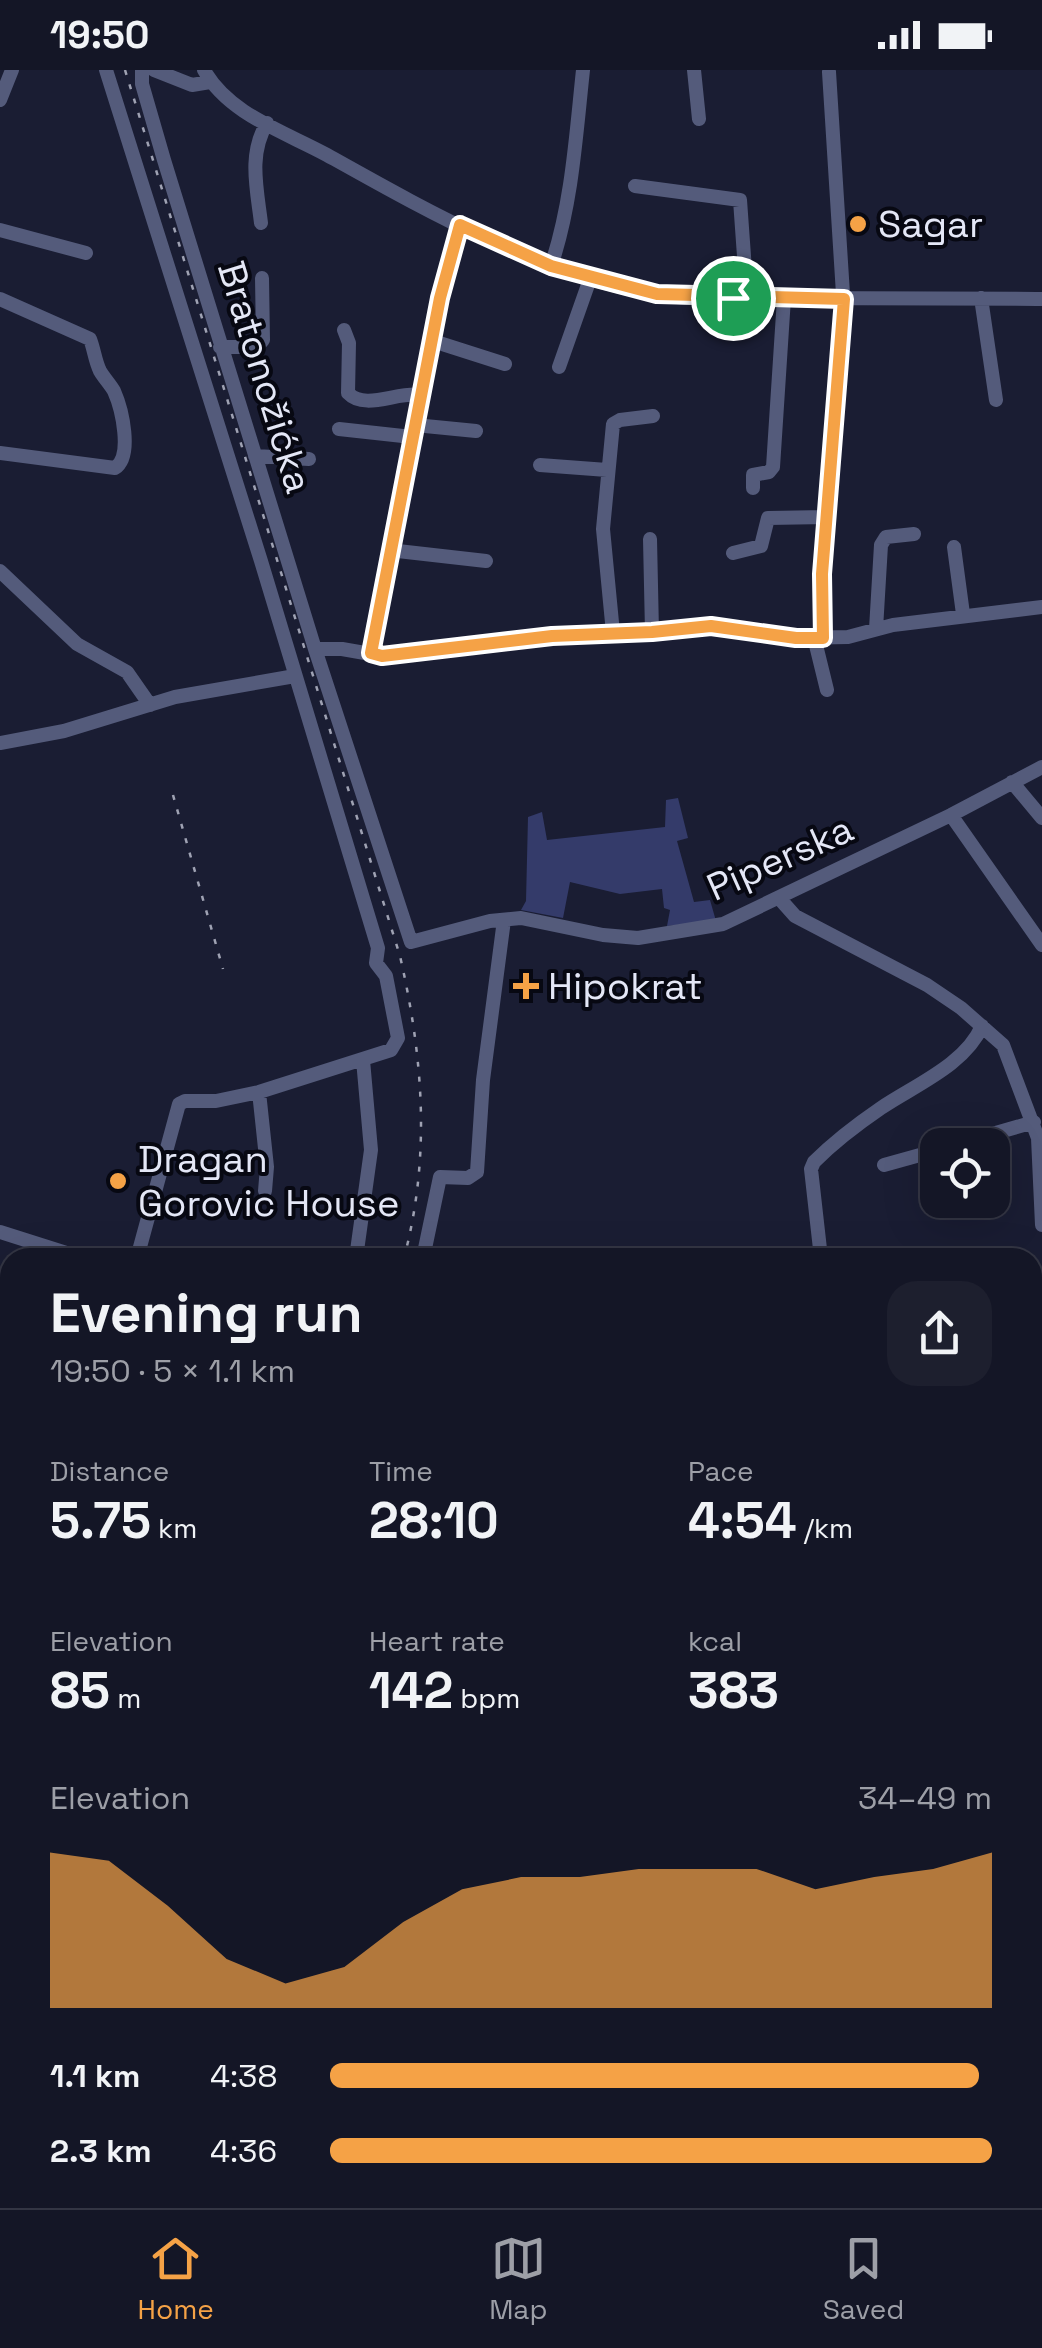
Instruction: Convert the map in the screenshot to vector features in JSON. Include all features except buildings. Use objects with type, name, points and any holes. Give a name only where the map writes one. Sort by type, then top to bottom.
[{"type":"street","points":[[0,100],[12,70]]},
{"type":"street","points":[[106,70],[378,948],[376,963],[386,976],[397,1026],[396,1044],[390,1050],[259,1092],[179,1104],[140,1248]]},
{"type":"street","name":"Bratonožićka","points":[[142,70],[142,84],[164,160],[315,649]]},
{"type":"street","points":[[154,70],[192,85],[207,76],[228,100],[267,123],[460,225],[590,279],[657,294],[1042,300]]},
{"type":"street","points":[[551,266],[569,188],[582,70]]},
{"type":"street","points":[[694,70],[699,119]]},
{"type":"street","points":[[827,690],[818,638],[844,299],[830,72]]},
{"type":"street","points":[[261,223],[254,165],[259,136],[267,123]]},
{"type":"street","points":[[635,186],[740,200],[747,298]]},
{"type":"street","points":[[371,653],[440,298],[460,225]]},
{"type":"street","points":[[0,230],[86,253]]},
{"type":"street","points":[[220,347],[256,346],[262,340],[262,278]]},
{"type":"street","points":[[559,367],[590,279]]},
{"type":"street","points":[[752,488],[753,475],[769,472],[773,467],[784,298]]},
{"type":"street","points":[[980,298],[996,400]]},
{"type":"street","points":[[0,299],[88,336],[98,368],[113,390],[125,456],[115,468],[0,452]]},
{"type":"street","points":[[344,330],[349,343],[348,393],[353,399],[362,402],[394,395],[422,395]]},
{"type":"street","points":[[433,340],[505,364]]},
{"type":"street","points":[[613,633],[602,528],[613,424],[653,416]]},
{"type":"street","points":[[339,429],[476,431]]},
{"type":"street","points":[[255,456],[309,459]]},
{"type":"street","points":[[540,465],[607,470]]},
{"type":"street","points":[[733,553],[760,547],[768,518],[826,517]]},
{"type":"street","points":[[876,630],[882,545],[886,537],[914,534]]},
{"type":"street","points":[[650,538],[652,632]]},
{"type":"street","points":[[954,547],[962,614]]},
{"type":"street","points":[[389,550],[486,561]]},
{"type":"street","points":[[0,570],[77,644],[127,672],[150,704]]},
{"type":"street","points":[[315,649],[382,656],[552,636],[711,626],[818,638],[848,637],[962,614],[1042,607]]},
{"type":"street","name":"Piperska","points":[[315,649],[408,943],[521,918],[617,937],[658,936],[737,919],[1042,767]]},
{"type":"street","points":[[0,743],[64,731],[175,697],[295,676]]},
{"type":"street","points":[[1012,782],[1042,818]]},
{"type":"street","points":[[951,814],[1042,944]]},
{"type":"street","points":[[779,898],[794,916],[928,985],[982,1026],[1006,1050],[1038,1138],[1042,1225]]},
{"type":"street","points":[[426,1248],[440,1176],[468,1178],[476,1172],[483,1080],[504,920]]},
{"type":"street","points":[[821,1248],[810,1169],[814,1162],[878,1110],[969,1048],[982,1026]]},
{"type":"street","points":[[357,1248],[371,1150],[362,1060]]},
{"type":"street","points":[[259,1092],[266,1191]]},
{"type":"street","points":[[1010,1129],[1034,1122]]},
{"type":"street","points":[[884,1165],[920,1155]]},
{"type":"street","points":[[0,1232],[50,1248]]},
{"type":"shaded area","points":[[678,798],[688,838],[677,841],[694,902],[710,900],[716,921],[667,926],[670,910],[664,908],[662,889],[620,894],[570,882],[563,918],[521,910],[526,901],[528,817],[542,812],[547,840],[665,827],[666,800]]},
{"type":"railway","points":[[125,70],[400,956],[414,1031],[421,1107],[418,1182],[406,1248]]},
{"type":"railway","points":[[173,795],[223,969]]},
{"type":"place","name":"Sagar","points":[[858,224]]},
{"type":"place","name":"Hipokrat","points":[[526,986]]},
{"type":"place","name":"Dragan Gorovic House","points":[[118,1181]]},
{"type":"route","points":[[460,225],[590,279],[657,294],[733,298],[844,299],[822,574],[823,638],[711,626],[552,636],[382,656],[371,653],[382,580],[440,298],[460,225]]}]
